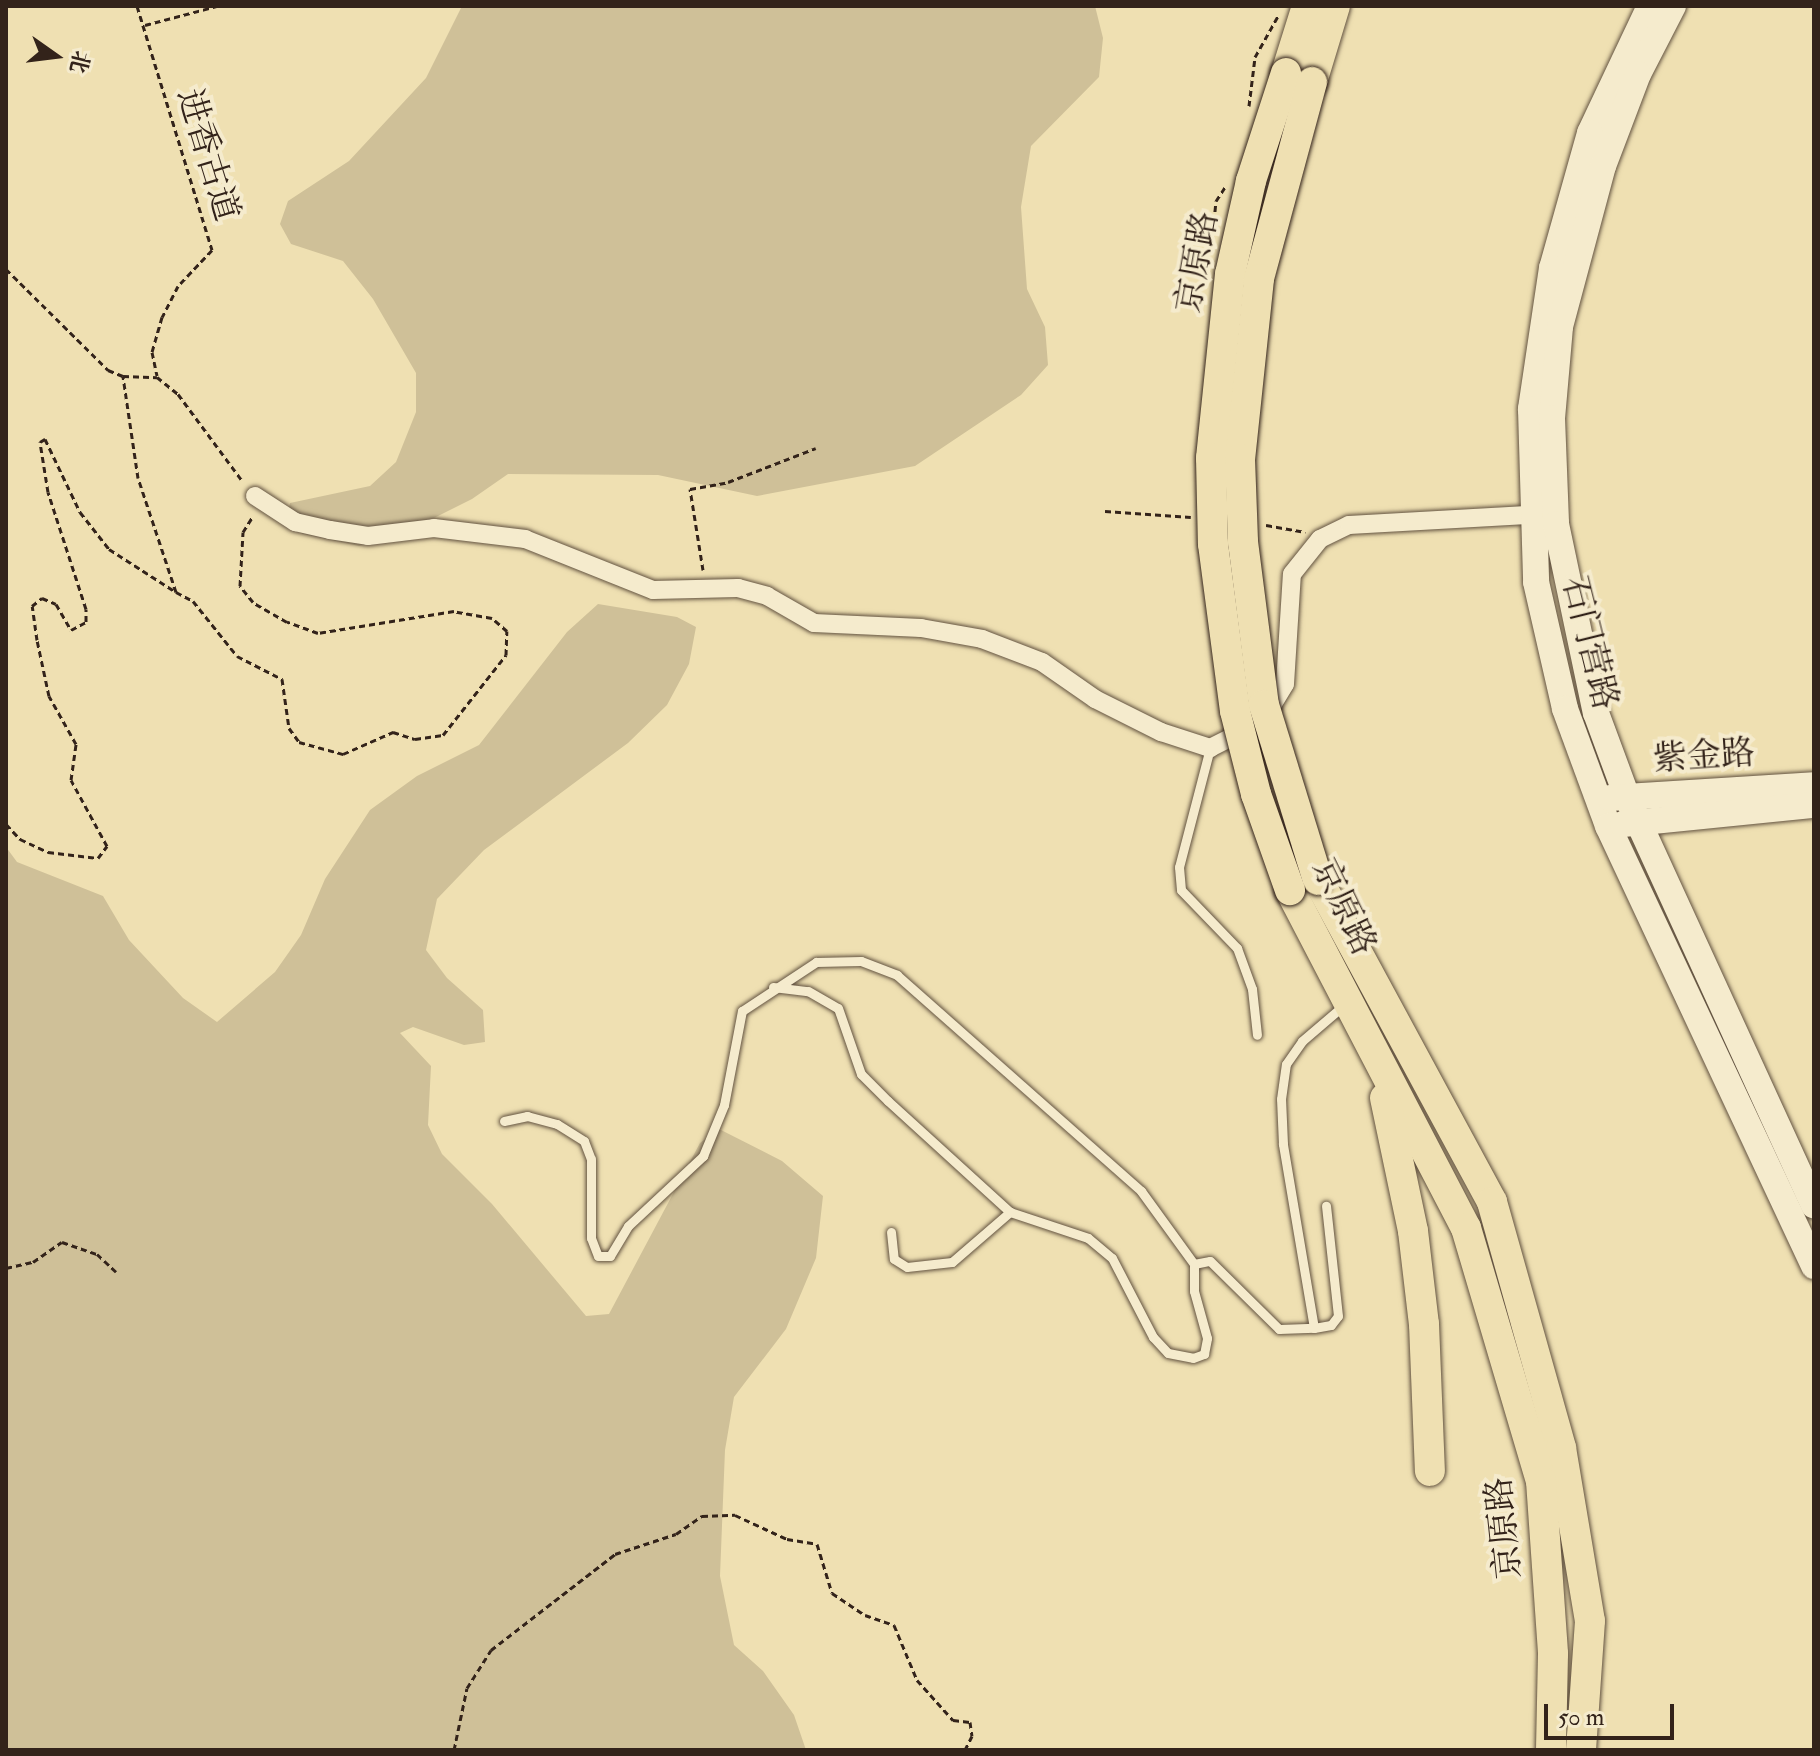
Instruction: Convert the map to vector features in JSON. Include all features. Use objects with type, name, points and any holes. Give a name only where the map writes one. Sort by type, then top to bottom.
[{"type":"highway","points":[[1299,77],[1307,6]]},
{"type":"highway","points":[[1299,77],[1335,6]]},
{"type":"highway","name":"京原路","points":[[1299,77],[1259,279],[1240,459],[1243,542],[1264,705],[1285,786],[1304,885],[1348,1000],[1466,1228],[1541,1481],[1553,1654],[1551,1750]]},
{"type":"highway","name":"京原路","points":[[1304,885],[1492,1202],[1561,1448],[1590,1621],[1581,1750]]},
{"type":"highway","points":[[1367,1038],[1393,1126],[1413,1231],[1424,1324],[1430,1471]]},
{"type":"main road","name":"石门营路","points":[[1650,6],[1590,133],[1552,268],[1534,368],[1543,514],[1596,713],[1627,797],[1814,1205]]},
{"type":"main road","name":"石门营路","points":[[1673,6],[1638,74],[1603,166],[1560,327],[1536,582],[1565,709],[1608,826],[1814,1266]]},
{"type":"main road","name":"紫金路","points":[[1600,799],[1814,785]]},
{"type":"main road","name":"紫金路","points":[[1608,826],[1814,805]]},
{"type":"street","points":[[259,498],[295,522],[330,530],[368,536],[434,528],[525,539],[653,590],[709,585],[767,596],[814,623],[921,628],[982,639],[1042,662],[1095,699],[1161,732],[1210,748],[1262,722],[1285,684],[1292,574],[1320,539],[1349,525],[1543,514]]},
{"type":"lane","points":[[1210,748],[1179,867],[1181,890],[1237,948],[1252,989],[1257,1035]]},
{"type":"lane","points":[[504,1121],[527,1116],[584,1141],[591,1159],[591,1238],[598,1256],[610,1256],[628,1226],[703,1156],[724,1105],[742,1011],[773,987],[816,962],[861,961],[897,975],[1141,1191],[1194,1264],[1194,1291],[1207,1338],[1204,1354],[1193,1358],[1168,1353],[1153,1337],[1112,1258],[1088,1238],[1010,1212],[861,1074],[838,1008],[808,991],[773,987]]},
{"type":"lane","points":[[1314,1328],[1283,1144],[1281,1099],[1286,1064],[1348,1000]]},
{"type":"lane","points":[[1194,1264],[1210,1261],[1279,1329],[1331,1325],[1338,1316],[1326,1206]]},
{"type":"lane","points":[[891,1232],[894,1259],[907,1267],[952,1262],[1010,1212]]},
{"type":"path","points":[[137,6],[145,25],[217,6]]},
{"type":"path","name":"进香古道","points":[[145,25],[212,250],[178,286],[162,317],[152,352],[157,377]]},
{"type":"path","points":[[6,269],[108,370],[123,376],[157,377],[178,394],[259,498],[243,532],[240,586],[253,602],[287,622],[318,633],[454,611],[492,618],[507,631],[506,655],[443,735],[415,739],[393,732],[343,754],[299,742],[289,728],[282,679],[237,656],[193,601],[109,549],[80,512],[45,439],[40,442],[48,492],[86,609],[86,622],[71,630],[56,604],[42,598],[32,606],[37,640],[49,696],[76,744],[71,780],[107,846],[98,858],[48,852],[20,839],[6,824]]},
{"type":"path","points":[[123,376],[138,478],[176,592]]},
{"type":"path","points":[[709,585],[698,555],[690,489],[728,482],[816,448]]},
{"type":"path","points":[[6,1268],[33,1262],[62,1242],[97,1254],[116,1272]]},
{"type":"path","points":[[454,1750],[467,1688],[491,1650],[615,1554],[676,1534],[702,1516],[735,1515],[787,1539],[817,1544],[832,1593],[865,1615],[894,1625],[917,1680],[953,1720],[970,1722],[972,1736],[965,1750]]},
{"type":"shaded area","points":[[462,6],[1095,6],[1103,38],[1099,77],[1031,146],[1021,207],[1027,289],[1045,327],[1048,365],[1021,395],[915,466],[757,496],[658,475],[508,474],[472,499],[396,537],[359,546],[303,534],[286,523],[290,503],[370,486],[396,462],[416,412],[416,373],[373,299],[343,261],[291,244],[280,224],[288,201],[349,161],[426,78]]},
{"type":"shaded area","points":[[598,604],[677,617],[696,627],[689,664],[667,705],[628,743],[484,850],[437,899],[426,950],[447,978],[483,1010],[485,1042],[464,1045],[413,1027],[400,1033],[431,1066],[428,1125],[442,1154],[492,1204],[586,1316],[609,1314],[700,1143],[719,1129],[782,1161],[823,1196],[816,1258],[786,1329],[734,1397],[725,1450],[720,1576],[734,1645],[763,1671],[794,1715],[806,1750],[6,1750],[6,847],[17,862],[103,896],[129,940],[183,998],[217,1022],[275,972],[301,935],[325,879],[370,810],[417,776],[479,745],[567,632]]}]
